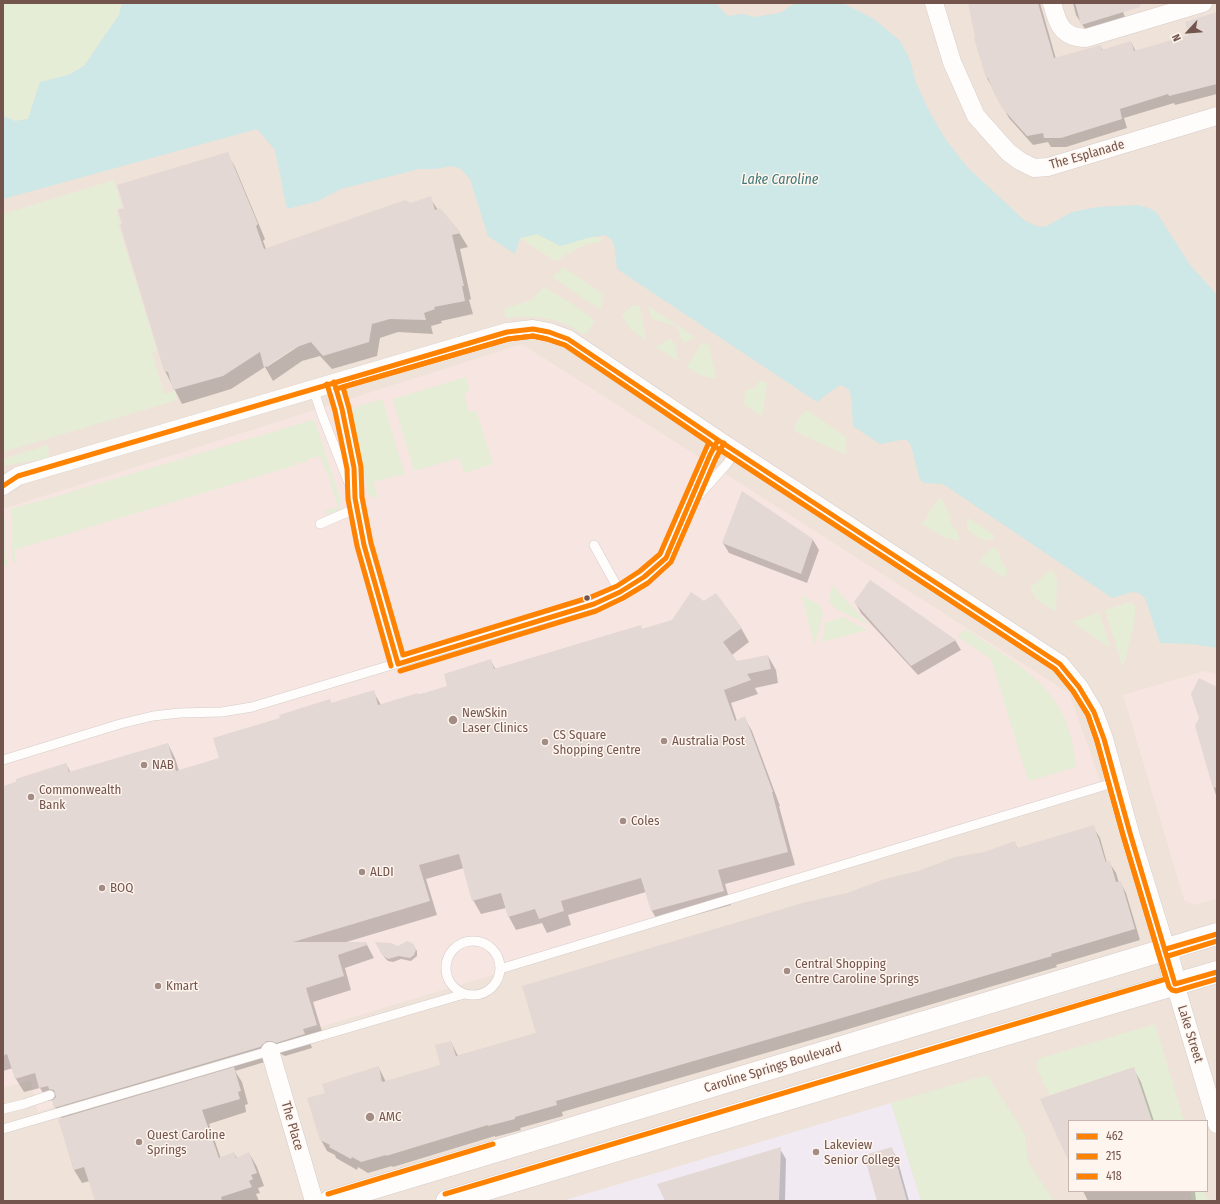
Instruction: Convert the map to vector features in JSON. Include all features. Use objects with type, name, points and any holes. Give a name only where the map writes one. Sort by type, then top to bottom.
[{"type":"main road","name":"Caroline Springs Boulevard","points":[[330,1201],[1217,934]]},
{"type":"main road","name":"Lake Street","points":[[1166,949],[1175,984]]},
{"type":"main road","points":[[447,1201],[915,1060],[1217,972]]},
{"type":"street","name":"The Esplanade","points":[[934,3],[952,62],[976,116],[1008,152],[1020,161],[1034,168],[1048,167],[1217,116]]},
{"type":"street","points":[[1052,3],[1058,22],[1065,33],[1076,37],[1086,38],[1203,3]]},
{"type":"street","name":"Lake Street","points":[[3,486],[11,476],[507,332],[532,329],[549,332],[568,339],[718,440],[1060,664],[1079,687],[1094,712],[1104,739],[1130,833],[1166,949]]},
{"type":"street","name":"Lake Street","points":[[1175,984],[1217,1124]]},
{"type":"street","name":"The Place","points":[[270,1050],[314,1201]]},
{"type":"lane","points":[[334,382],[342,409],[354,468],[356,508],[364,545],[398,664]]},
{"type":"lane","points":[[313,388],[322,415],[355,498]]},
{"type":"lane","points":[[3,760],[120,724],[153,716],[180,712],[222,712],[252,707],[594,604],[620,592],[644,577],[666,558],[710,455],[718,440]]},
{"type":"lane","points":[[687,508],[726,465],[736,451]]},
{"type":"lane","points":[[320,524],[356,508]]},
{"type":"lane","points":[[594,545],[620,592]]},
{"type":"lane","points":[[500,969],[1116,782]]},
{"type":"lane","points":[[471,941],[480,942],[488,946],[499,960],[500,969],[494,986],[479,995],[470,995],[464,994],[454,988],[449,981],[446,972],[446,963],[449,955],[455,948],[471,941]]},
{"type":"lane","points":[[3,1129],[464,994]]},
{"type":"lane","points":[[3,1109],[24,1104],[50,1094]]},
{"type":"shaded area","points":[[3,3],[1217,3],[1217,1201],[3,1201]]},
{"type":"shaded area","name":"CS Square Shopping Centre","points":[[522,344],[1069,693],[1104,791],[38,1112],[31,1080],[3,1088],[3,509]]},
{"type":"shaded area","points":[[1204,671],[1217,674],[1217,899],[1194,905],[1184,900],[1123,695]]},
{"type":"shaded area","name":"Lakeview Senior College","points":[[891,1103],[921,1201],[562,1201]]},
{"type":"green space","points":[[3,3],[122,3],[119,15],[84,66],[68,75],[40,82],[28,119],[15,121],[3,116]]},
{"type":"green space","points":[[114,180],[122,207],[116,209],[120,223],[118,224],[157,350],[152,352],[164,394],[175,391],[177,400],[3,452],[3,214]]},
{"type":"green space","points":[[537,234],[560,246],[591,237],[602,237],[602,241],[582,246],[555,261],[520,238]]},
{"type":"green space","points":[[563,267],[603,294],[601,310],[552,277]]},
{"type":"green space","points":[[544,287],[571,303],[595,320],[587,333],[582,334],[565,324],[546,318],[506,318],[504,309],[531,300]]},
{"type":"green space","points":[[633,305],[640,307],[646,340],[630,329],[622,315]]},
{"type":"green space","points":[[648,306],[695,337],[683,343],[676,326],[652,319]]},
{"type":"green space","points":[[671,339],[675,345],[678,361],[656,347]]},
{"type":"green space","points":[[701,344],[708,344],[717,379],[699,375],[687,366]]},
{"type":"green space","points":[[466,377],[470,391],[464,393],[469,412],[476,410],[493,464],[464,473],[459,458],[414,471],[393,399]]},
{"type":"green space","points":[[760,381],[767,383],[762,416],[745,405],[744,400],[746,391],[754,388]]},
{"type":"green space","points":[[382,399],[405,475],[404,476],[403,474],[373,482],[378,497],[375,498],[368,494],[351,412],[353,408]]},
{"type":"green space","points":[[807,410],[846,437],[846,455],[794,431],[798,419]]},
{"type":"green space","points":[[312,420],[315,421],[341,501],[339,510],[328,514],[324,511],[338,507],[327,471],[325,471],[320,456],[307,459],[308,461],[300,464],[299,461],[296,462],[296,465],[14,550],[17,563],[13,562],[11,549],[12,522],[10,509]]},
{"type":"green space","points":[[48,445],[50,450],[48,451],[49,458],[3,466],[3,459]]},
{"type":"green space","points":[[940,498],[950,516],[951,524],[957,531],[959,538],[958,541],[941,536],[921,523],[927,518],[930,510]]},
{"type":"green space","points":[[3,511],[5,517],[6,558],[8,564],[5,567],[3,561]]},
{"type":"green space","points":[[967,517],[994,535],[994,539],[985,540],[974,535],[967,529]]},
{"type":"green space","points":[[994,547],[997,549],[1003,564],[1007,569],[1005,578],[979,562],[986,553]]},
{"type":"green space","points":[[1049,571],[1054,572],[1057,580],[1056,612],[1036,599],[1030,588]]},
{"type":"green space","points":[[832,585],[869,625],[836,609],[829,601]]},
{"type":"green space","points":[[801,595],[820,605],[823,614],[815,646]]},
{"type":"green space","points":[[1130,602],[1134,604],[1135,616],[1132,635],[1123,668],[1105,610]]},
{"type":"green space","points":[[1099,612],[1110,648],[1072,622]]},
{"type":"green space","points":[[843,617],[867,630],[822,642],[825,623]]},
{"type":"green space","points":[[966,629],[1007,656],[1025,670],[1054,700],[1064,718],[1072,740],[1076,767],[1033,780],[1028,780],[991,659],[957,636]]},
{"type":"green space","points":[[1155,1024],[1184,1120],[1152,1120],[1134,1067],[1050,1095],[1037,1070],[1038,1059]]},
{"type":"green space","points":[[987,1075],[1025,1134],[1028,1162],[1054,1201],[921,1201],[891,1103]]},
{"type":"green space","points":[[1190,1192],[1205,1192],[1208,1201],[1192,1201]]},
{"type":"water","name":"Lake Caroline","points":[[122,3],[717,3],[728,16],[743,14],[754,17],[780,13],[795,3],[838,3],[844,4],[874,19],[900,41],[910,60],[916,83],[930,113],[946,140],[968,168],[1024,220],[1036,226],[1045,227],[1072,212],[1098,207],[1137,205],[1149,208],[1157,213],[1190,265],[1217,295],[1217,648],[1192,644],[1160,643],[1145,598],[1139,593],[1132,592],[1112,598],[943,484],[924,483],[920,480],[911,446],[907,440],[880,444],[853,426],[851,398],[848,389],[841,385],[817,402],[617,269],[614,244],[611,239],[605,235],[560,246],[537,234],[520,238],[515,254],[488,236],[470,179],[461,169],[452,166],[435,169],[419,169],[341,189],[318,201],[287,209],[275,150],[257,129],[3,199],[3,116],[15,121],[28,119],[40,82],[68,75],[84,66],[119,15]]},
{"type":"building","points":[[968,3],[1038,3],[1054,58],[1101,45],[1102,50],[1131,41],[1134,51],[1189,35],[1185,22],[1217,12],[1217,84],[1169,96],[1168,94],[1120,109],[1122,119],[1061,138],[1044,138],[1043,133],[1027,136],[1002,108],[988,78],[986,78],[974,38]]},
{"type":"building","points":[[1075,3],[1140,3],[1140,7],[1081,25]]},
{"type":"building","points":[[228,152],[258,224],[256,226],[264,249],[405,200],[411,203],[431,196],[435,210],[440,208],[461,233],[452,235],[464,286],[462,286],[465,301],[434,307],[435,309],[424,313],[426,320],[390,319],[372,324],[369,342],[323,356],[311,342],[294,348],[264,368],[260,352],[223,376],[173,390],[168,372],[164,371],[120,225],[122,224],[118,210],[124,208],[117,185]]},
{"type":"building","points":[[742,491],[813,539],[801,574],[722,543]]},
{"type":"building","points":[[870,580],[956,640],[911,666],[854,602]]},
{"type":"building","name":"CS Square Shopping Centre","points":[[691,592],[704,601],[716,593],[742,628],[723,642],[737,661],[768,655],[771,669],[747,674],[751,680],[724,690],[735,721],[745,716],[773,792],[788,852],[718,870],[724,891],[651,911],[641,878],[561,901],[564,911],[539,919],[535,909],[508,917],[501,893],[472,901],[459,854],[419,865],[430,901],[293,942],[366,942],[367,945],[338,955],[344,976],[306,988],[317,1025],[303,1029],[305,1034],[276,1043],[267,1041],[260,1047],[54,1108],[52,1101],[56,1097],[54,1090],[49,1089],[48,1086],[39,1088],[35,1073],[15,1079],[7,1054],[3,1056],[3,786],[16,782],[16,779],[66,763],[69,772],[168,743],[176,771],[219,758],[213,738],[280,718],[279,715],[330,699],[331,703],[374,690],[378,705],[447,686],[444,674],[491,659],[494,669],[641,625],[642,629],[672,620]]},
{"type":"building","points":[[1199,678],[1217,687],[1217,787],[1213,788],[1195,726],[1199,718],[1191,694]]},
{"type":"building","name":"Central Shopping Centre Caroline Springs","points":[[1094,825],[1105,862],[1110,861],[1116,882],[1121,881],[1135,929],[1051,954],[1052,956],[556,1101],[557,1105],[515,1117],[515,1119],[488,1125],[386,1156],[361,1162],[352,1157],[351,1159],[329,1147],[330,1145],[320,1140],[307,1098],[325,1093],[322,1084],[379,1066],[382,1082],[440,1065],[435,1045],[451,1041],[456,1056],[536,1033],[522,986],[806,902],[847,893],[885,879],[918,871],[955,857],[984,852],[1015,841],[1017,848]]},
{"type":"building","points":[[407,941],[414,945],[416,950],[414,955],[410,958],[399,956],[388,959],[382,955],[375,942],[391,943],[398,946]]},
{"type":"building","name":"Quest Caroline Springs","points":[[234,1067],[241,1091],[238,1092],[240,1099],[202,1110],[219,1158],[234,1152],[236,1158],[249,1152],[257,1173],[251,1175],[253,1179],[249,1181],[252,1187],[221,1197],[222,1201],[95,1201],[84,1167],[74,1170],[58,1119]]},
{"type":"building","points":[[1134,1067],[1152,1120],[1068,1120],[1068,1160],[1040,1099]]},
{"type":"building","points":[[781,1147],[779,1201],[665,1201],[657,1184]]},
{"type":"building","points":[[892,1147],[907,1201],[877,1201],[864,1155]]},
{"type":"transit line","name":"462","points":[[3,486],[18,476],[507,332],[533,329],[549,332],[568,339],[718,440],[1060,664],[1079,687],[1094,712],[1104,739],[1175,984],[1217,972]]},
{"type":"transit line","name":"215","points":[[336,389],[508,339],[533,336],[565,345],[714,446],[1055,669],[1073,691],[1088,715],[1097,741],[1123,835],[1169,987],[1176,991],[1217,979]]},
{"type":"transit line","name":"418","points":[[533,336],[565,345],[709,442],[660,554],[640,571],[617,586],[591,597],[403,655],[371,543],[362,497],[361,467],[349,408],[343,387],[508,339],[533,336]]},
{"type":"transit line","name":"462","points":[[334,382],[342,409],[354,468],[355,498],[364,545],[398,664]]},
{"type":"transit line","name":"215","points":[[327,384],[335,411],[347,469],[348,499],[357,546],[391,666]]},
{"type":"transit line","name":"462","points":[[398,664],[594,604],[620,592],[644,577],[666,558],[710,455],[718,440]]},
{"type":"transit line","name":"215","points":[[400,671],[596,611],[623,598],[648,583],[671,562],[716,458],[724,443]]},
{"type":"transit line","name":"418","points":[[445,1194],[1166,979],[1123,835],[1097,741],[1088,715],[1073,691],[1055,669],[721,450]]},
{"type":"transit line","name":"462","points":[[1166,949],[1217,934]]},
{"type":"transit line","name":"215","points":[[1168,956],[1217,941]]},
{"type":"transit line","name":"418","points":[[328,1194],[493,1144]]},
{"type":"place","name":"NewSkin Laser Clinics","points":[[453,720]]},
{"type":"place","name":"Australia Post","points":[[664,741]]},
{"type":"place","name":"CS Square Shopping Centre","points":[[545,742]]},
{"type":"place","name":"NAB","points":[[144,765]]},
{"type":"place","name":"Commonwealth Bank","points":[[31,797]]},
{"type":"place","name":"Coles","points":[[623,821]]},
{"type":"place","name":"ALDI","points":[[362,872]]},
{"type":"place","name":"BOQ","points":[[102,888]]},
{"type":"place","name":"Central Shopping Centre Caroline Springs","points":[[787,971]]},
{"type":"place","name":"Kmart","points":[[158,986]]},
{"type":"place","name":"AMC","points":[[370,1117]]},
{"type":"place","name":"Quest Caroline Springs","points":[[139,1142]]},
{"type":"place","name":"Lakeview Senior College","points":[[816,1152]]}]
